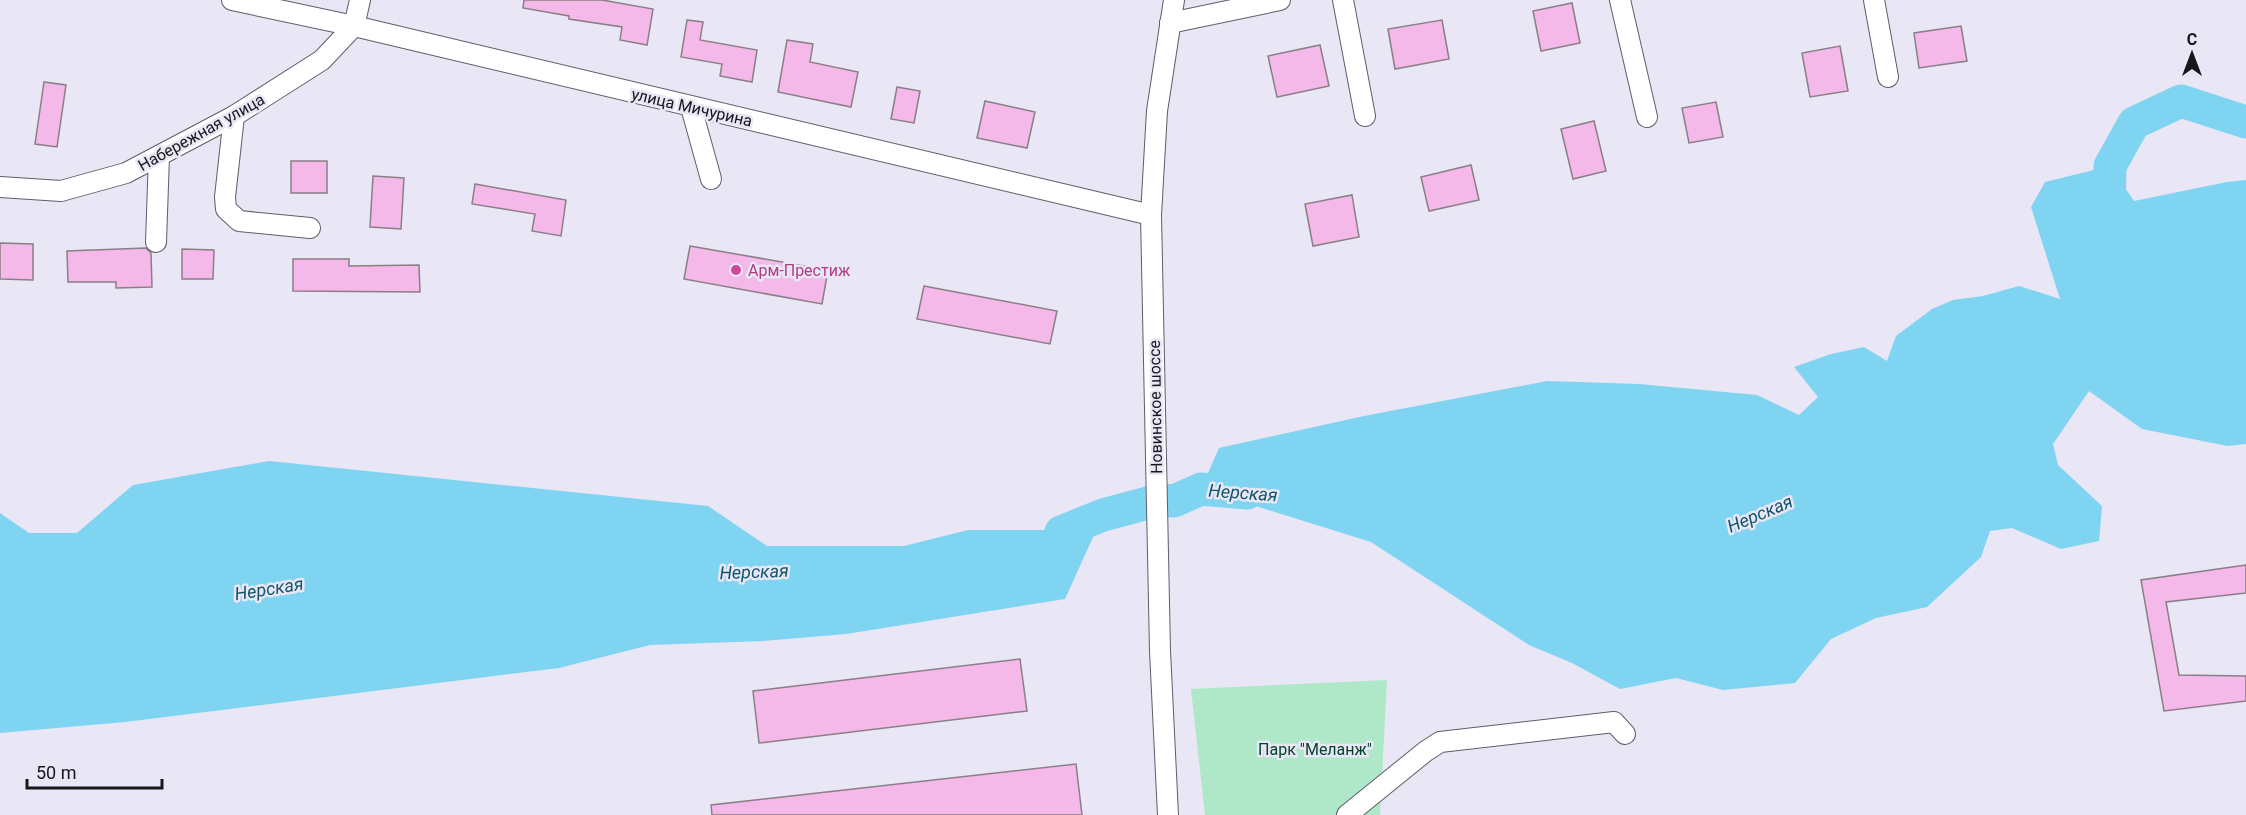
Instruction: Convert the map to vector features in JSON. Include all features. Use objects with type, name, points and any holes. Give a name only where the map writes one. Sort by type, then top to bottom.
[{"type":"street","name":"улица Мичурина","points":[[232,0],[354,26],[1151,215]]},
{"type":"street","points":[[354,26],[360,0]]},
{"type":"street","name":"Новинское шоссе","points":[[1168,815],[1159,591],[1151,215],[1157,111],[1174,0]]},
{"type":"street","points":[[1170,23],[1280,0]]},
{"type":"street","points":[[1343,0],[1365,116]]},
{"type":"street","points":[[1620,0],[1647,117]]},
{"type":"street","points":[[1874,0],[1888,77]]},
{"type":"street","name":"Набережная улица","points":[[0,187],[61,191],[126,173],[234,116],[322,60],[354,26]]},
{"type":"street","points":[[691,107],[711,179]]},
{"type":"street","points":[[234,116],[225,197],[226,209],[239,221],[310,228]]},
{"type":"street","points":[[156,242],[159,156]]},
{"type":"street","points":[[1347,815],[1440,742],[1614,722],[1625,734]]},
{"type":"green space","name":"Парк \"Меланж\"","points":[[1387,680],[1380,815],[1205,815],[1191,689]]},
{"type":"water","points":[[2110,166],[2134,201],[2246,180],[2246,444],[2228,446],[2142,429],[2089,391],[2053,444],[2058,465],[2102,506],[2099,541],[2061,549],[2012,528],[1990,531],[1981,557],[1927,607],[1876,618],[1831,639],[1795,683],[1723,690],[1676,678],[1620,689],[1572,663],[1529,645],[1371,542],[1201,489],[1219,448],[1364,416],[1547,381],[1639,384],[1757,395],[1799,415],[1818,397],[1794,367],[1831,354],[1864,347],[1887,361],[1896,336],[1932,309],[1953,300],[1983,296],[2019,286],[2060,299],[2031,207],[2045,182]]},
{"type":"water","points":[[269,461],[708,506],[767,546],[904,546],[968,530],[1058,530],[1103,515],[1065,599],[846,634],[763,641],[650,645],[559,668],[125,722],[0,733],[0,513],[29,533],[77,533],[133,485]]},
{"type":"building","points":[[524,0],[602,0],[653,9],[647,45],[620,40],[622,27],[569,19],[569,16],[523,8]]},
{"type":"building","points":[[1572,3],[1580,43],[1541,51],[1533,11]]},
{"type":"building","points":[[687,20],[703,22],[700,40],[757,50],[752,82],[720,76],[722,64],[681,57]]},
{"type":"building","points":[[1442,20],[1449,59],[1395,69],[1388,29]]},
{"type":"building","points":[[1961,26],[1967,61],[1919,68],[1914,33]]},
{"type":"building","points":[[787,40],[813,44],[810,62],[858,72],[851,107],[778,92]]},
{"type":"building","points":[[1320,45],[1329,86],[1277,97],[1268,56]]},
{"type":"building","points":[[1840,46],[1848,91],[1810,97],[1802,53]]},
{"type":"building","points":[[44,82],[66,85],[57,147],[35,144]]},
{"type":"building","points":[[897,87],[920,91],[914,123],[891,119]]},
{"type":"building","points":[[985,101],[1035,112],[1027,148],[977,138]]},
{"type":"building","points":[[1716,102],[1723,137],[1689,143],[1682,108]]},
{"type":"building","points":[[1594,121],[1606,171],[1573,179],[1561,129]]},
{"type":"building","points":[[291,161],[327,161],[327,193],[291,193]]},
{"type":"building","points":[[1471,165],[1479,200],[1429,211],[1421,177]]},
{"type":"building","points":[[373,176],[404,178],[401,229],[370,227]]},
{"type":"building","points":[[475,184],[566,200],[561,236],[532,231],[535,214],[472,204]]},
{"type":"building","points":[[1352,195],[1359,237],[1313,246],[1305,204]]},
{"type":"building","points":[[0,243],[33,244],[33,280],[0,279]]},
{"type":"building","points":[[690,246],[828,270],[822,304],[684,279]]},
{"type":"building","points":[[146,248],[151,253],[152,287],[116,288],[116,282],[68,282],[67,251]]},
{"type":"building","points":[[182,249],[214,250],[213,279],[182,279]]},
{"type":"building","points":[[293,259],[349,259],[349,266],[419,265],[420,292],[293,291]]},
{"type":"building","points":[[924,286],[1057,311],[1050,344],[917,319]]},
{"type":"building","points":[[2246,565],[2246,593],[2166,602],[2179,675],[2246,676],[2246,701],[2164,711],[2141,580]]},
{"type":"building","points":[[1020,659],[1027,711],[759,743],[753,691]]},
{"type":"building","points":[[1076,764],[1082,815],[712,815],[711,805]]},
{"type":"waterway","name":"Нерская","points":[[2109,211],[2110,166],[2134,123],[2181,101],[2246,122]]},
{"type":"waterway","name":"Нерская","points":[[1061,532],[1103,515],[1159,500],[1174,501],[1201,489],[1247,493]]},
{"type":"place","name":"Арм-Престиж","points":[[736,270]]}]
